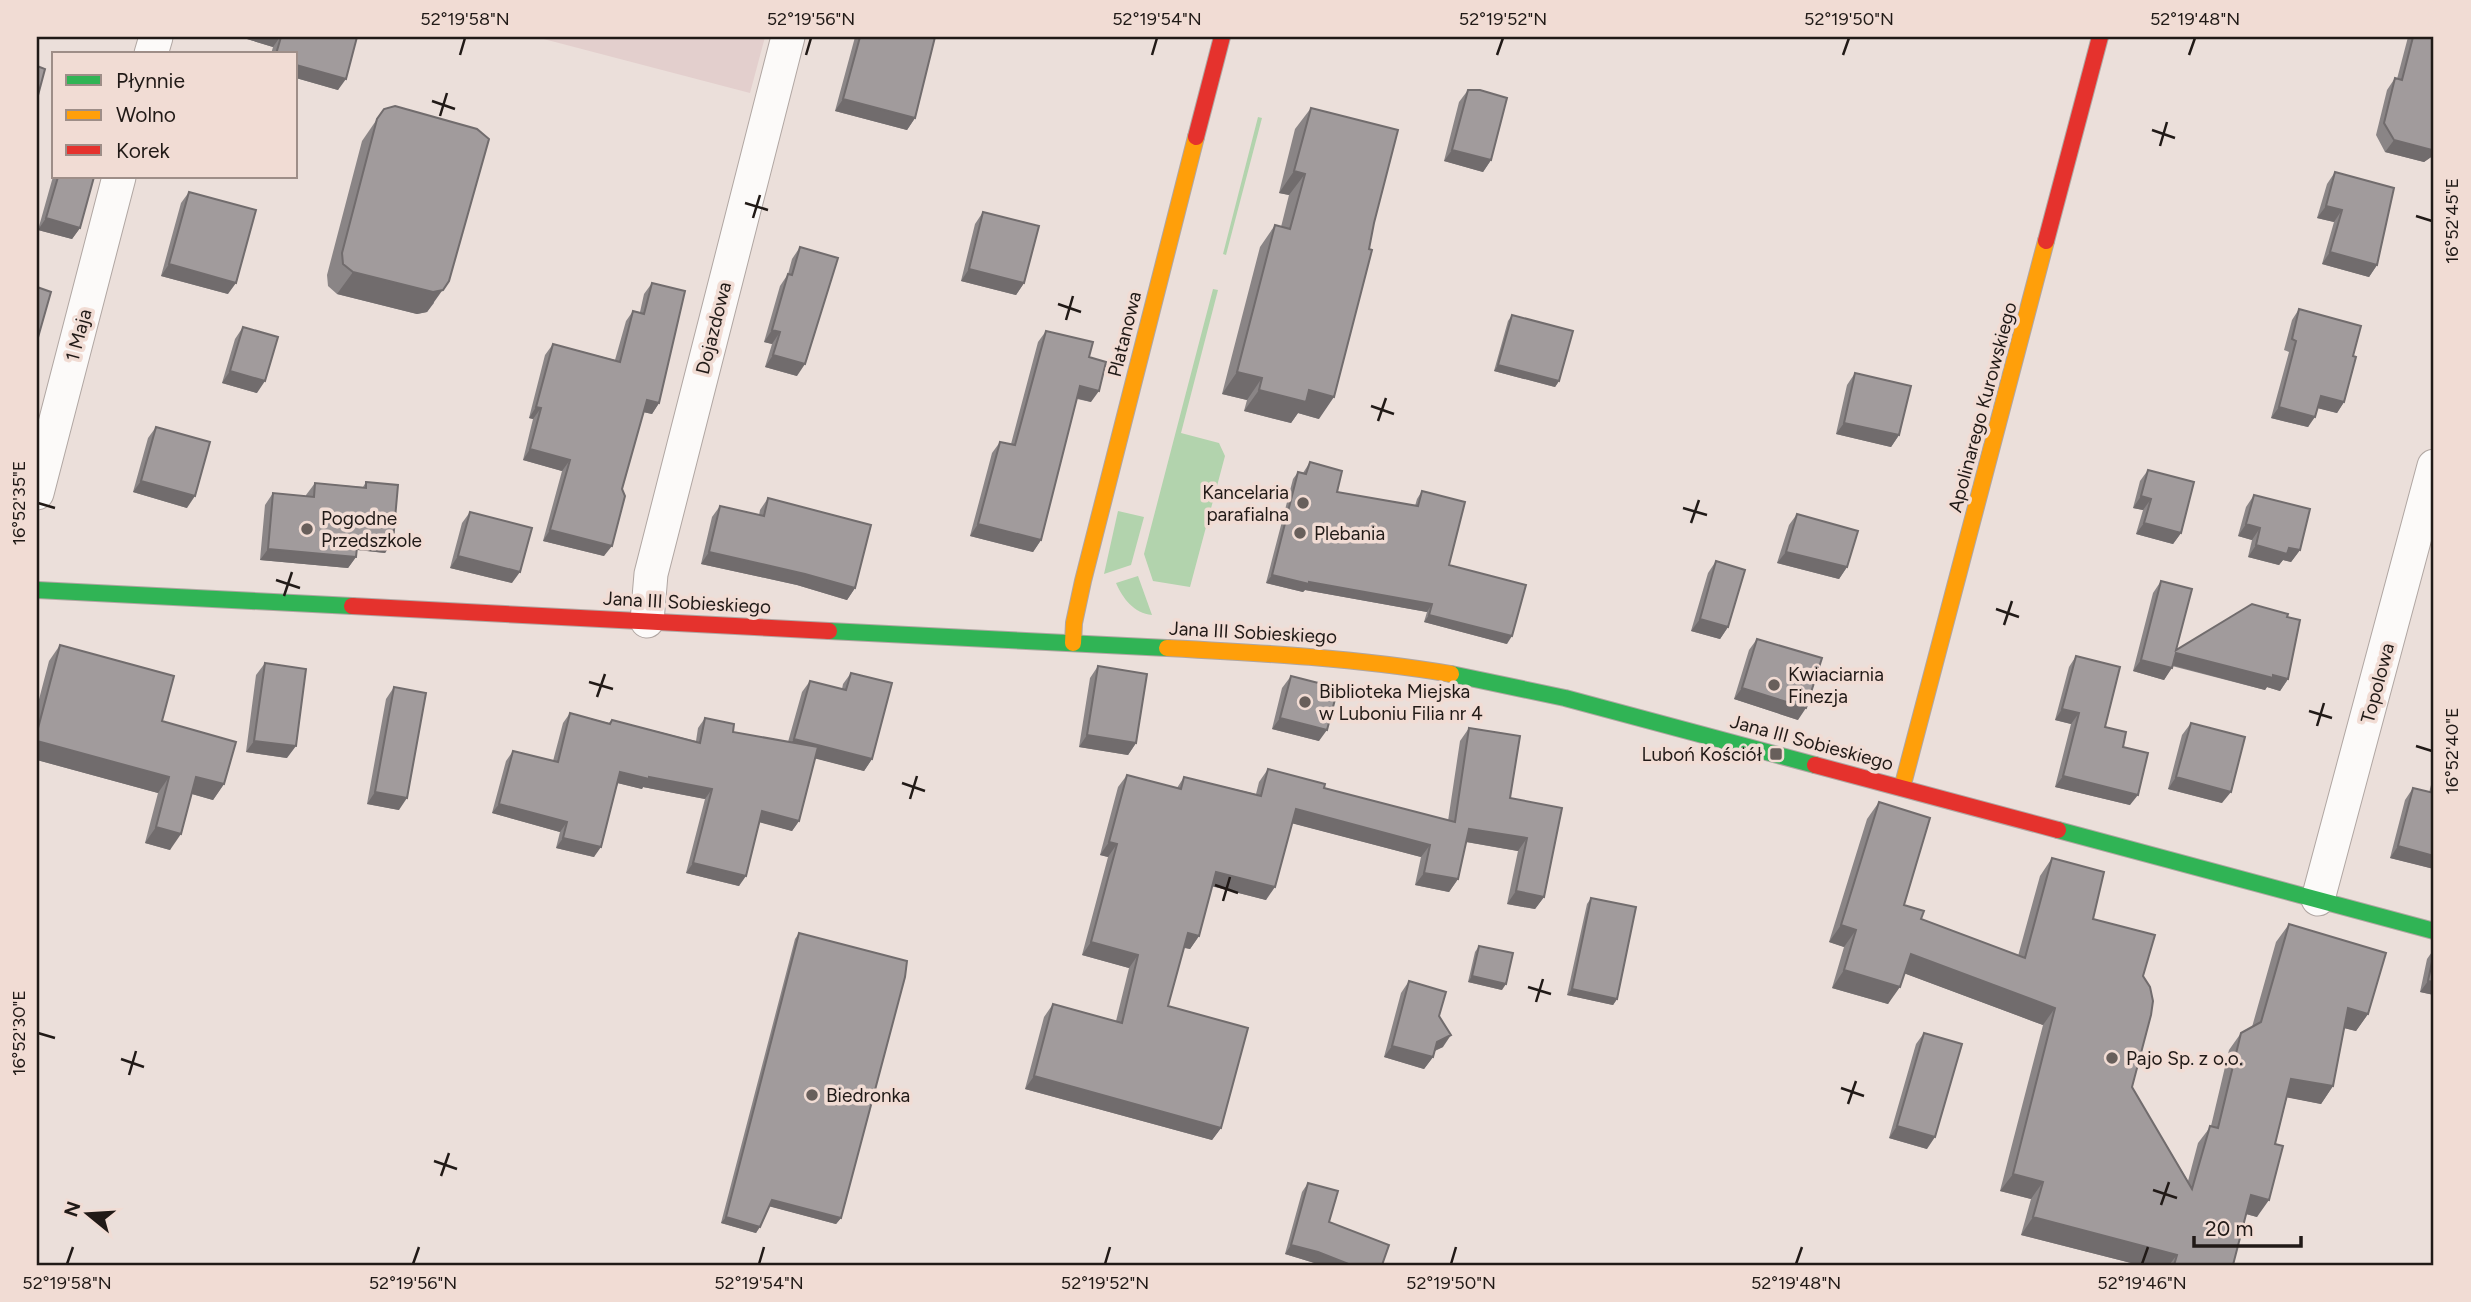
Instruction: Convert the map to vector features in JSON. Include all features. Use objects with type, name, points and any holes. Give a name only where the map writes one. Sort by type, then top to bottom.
[{"type":"street","name":"Dojazdowa","points":[[647,621],[651,574],[788,37]]},
{"type":"street","name":"Platanowa","points":[[1073,643],[1074,623],[1083,581],[1222,37]]},
{"type":"street","name":"Apolinarego Kurowskiego","points":[[1902,788],[2101,37]]},
{"type":"street","name":"1 Maja","points":[[37,494],[119,178]]},
{"type":"street","name":"Topolowa","points":[[2318,899],[2434,466]]},
{"type":"street","name":"Jana III Sobieskiego","points":[[37,590],[1308,655],[1383,662],[1502,683],[1601,707],[2434,931]]},
{"type":"shaded area","points":[[536,37],[765,37],[750,93]]},
{"type":"green space","points":[[1258,117],[1262,118],[1226,255],[1223,254]]},
{"type":"green space","points":[[1213,289],[1218,290],[1181,433],[1219,443],[1225,456],[1190,587],[1153,581],[1144,554]]},
{"type":"green space","points":[[1118,511],[1144,517],[1131,565],[1104,574]]},
{"type":"green space","points":[[1138,576],[1152,615],[1130,604],[1116,583]]},
{"type":"building","points":[[281,37],[357,37],[346,79],[298,66],[298,52],[277,52]]},
{"type":"building","points":[[860,37],[935,37],[915,118],[843,99]]},
{"type":"building","points":[[2413,37],[2434,37],[2432,150],[2394,140],[2384,123],[2395,78],[2402,80]]},
{"type":"building","points":[[37,66],[45,69],[37,99]]},
{"type":"building","points":[[1468,90],[1480,90],[1507,98],[1491,160],[1452,150]]},
{"type":"building","points":[[395,106],[477,129],[489,139],[449,281],[443,290],[433,292],[353,272],[343,264],[342,253],[377,119],[384,109]]},
{"type":"building","points":[[1311,108],[1398,130],[1374,223],[1369,249],[1372,250],[1334,397],[1309,390],[1306,402],[1259,390],[1262,378],[1237,372],[1275,225],[1290,229],[1305,174],[1294,171]]},
{"type":"building","points":[[2335,172],[2394,188],[2377,265],[2330,252],[2342,210],[2326,206]]},
{"type":"building","points":[[58,178],[94,178],[80,228],[46,218]]},
{"type":"building","points":[[189,192],[256,210],[236,283],[169,264]]},
{"type":"building","points":[[983,212],[1039,226],[1024,283],[969,269]]},
{"type":"building","points":[[800,247],[838,258],[805,364],[773,355],[780,332],[772,330],[788,274],[792,275]]},
{"type":"building","points":[[652,283],[685,291],[659,403],[647,400],[622,489],[625,496],[612,546],[550,530],[570,460],[530,449],[541,408],[536,407],[553,344],[620,362],[633,311],[644,314]]},
{"type":"building","points":[[37,287],[51,292],[37,341]]},
{"type":"building","points":[[2299,309],[2361,326],[2344,402],[2321,396],[2315,417],[2279,407],[2296,341],[2292,339]]},
{"type":"building","points":[[1512,315],[1573,331],[1559,381],[1498,365]]},
{"type":"building","points":[[243,327],[278,337],[265,381],[230,371]]},
{"type":"building","points":[[1046,331],[1093,342],[1089,357],[1106,362],[1099,391],[1080,386],[1041,540],[978,524],[1000,442],[1015,445]]},
{"type":"building","points":[[1855,373],[1911,386],[1899,435],[1844,423]]},
{"type":"building","points":[[156,427],[210,442],[195,496],[141,481]]},
{"type":"building","points":[[1310,462],[1342,471],[1337,492],[1418,506],[1422,491],[1465,502],[1449,565],[1526,585],[1512,636],[1429,615],[1432,604],[1309,584],[1272,575],[1298,472],[1306,474]]},
{"type":"building","points":[[2148,470],[2194,482],[2181,533],[2144,523],[2151,499],[2141,496]]},
{"type":"building","points":[[366,482],[398,485],[393,541],[358,538],[356,557],[268,549],[273,493],[314,497],[315,483],[366,488]]},
{"type":"building","points":[[2254,495],[2310,509],[2300,550],[2289,548],[2287,554],[2256,545],[2260,528],[2246,524]]},
{"type":"building","points":[[768,498],[871,525],[855,588],[709,552],[720,506],[764,516]]},
{"type":"building","points":[[470,512],[532,528],[520,572],[458,556]]},
{"type":"building","points":[[1797,514],[1858,531],[1847,567],[1786,552]]},
{"type":"building","points":[[1716,561],[1745,570],[1728,627],[1700,619]]},
{"type":"building","points":[[2161,581],[2192,589],[2176,650],[2252,604],[2300,620],[2288,679],[2273,675],[2273,678],[2176,653],[2172,668],[2141,660]]},
{"type":"building","name":"Kwiaciarnia Finezja","points":[[1757,639],[1822,658],[1806,708],[1742,688]]},
{"type":"building","points":[[60,645],[174,676],[162,721],[236,742],[224,784],[196,777],[181,834],[156,827],[169,777],[37,741]]},
{"type":"building","points":[[2076,656],[2120,667],[2105,727],[2126,732],[2123,747],[2148,753],[2138,795],[2063,776],[2079,713],[2062,709]]},
{"type":"building","points":[[265,663],[306,669],[296,746],[254,741]]},
{"type":"building","points":[[1098,666],[1147,674],[1136,743],[1087,735]]},
{"type":"building","points":[[851,673],[892,683],[872,759],[794,739],[810,681],[846,690]]},
{"type":"building","points":[[1291,676],[1338,688],[1327,730],[1280,718]]},
{"type":"building","points":[[394,687],[426,693],[407,798],[375,792]]},
{"type":"building","points":[[570,713],[610,724],[612,720],[700,743],[705,718],[734,724],[733,732],[818,747],[799,821],[762,811],[746,876],[693,863],[712,789],[620,772],[601,847],[563,838],[567,822],[499,804],[513,751],[558,762]]},
{"type":"building","points":[[2191,723],[2245,737],[2231,792],[2176,777]]},
{"type":"building","points":[[1469,728],[1520,736],[1510,798],[1562,808],[1544,897],[1516,891],[1527,838],[1469,829],[1458,879],[1424,873],[1430,845],[1296,809],[1275,887],[1216,872],[1199,936],[1188,933],[1168,1006],[1248,1028],[1221,1128],[1034,1076],[1053,1004],[1122,1023],[1138,955],[1091,942],[1117,844],[1109,842],[1127,775],[1181,789],[1184,777],[1261,796],[1268,769],[1325,784],[1324,788],[1455,822]]},
{"type":"building","points":[[2413,788],[2434,793],[2434,856],[2398,846]]},
{"type":"building","points":[[1879,802],[1930,818],[1904,905],[1924,911],[1921,919],[2025,958],[2052,858],[2104,872],[2093,919],[2155,935],[2143,976],[2150,987],[2153,1001],[2151,1015],[2132,1087],[2192,1189],[2210,1126],[2218,1128],[2241,1033],[2261,1022],[2289,924],[2386,953],[2368,1014],[2348,1008],[2333,1086],[2291,1079],[2275,1144],[2283,1146],[2269,1200],[2251,1195],[2233,1265],[2174,1265],[2177,1255],[2033,1217],[2043,1182],[2013,1174],[2055,1008],[1911,954],[1900,987],[1844,970],[1856,930],[1841,925]]},
{"type":"building","points":[[1591,898],[1636,907],[1617,999],[1572,989]]},
{"type":"building","name":"Biedronka","points":[[799,933],[907,961],[905,977],[841,1218],[772,1200],[760,1227],[726,1217]]},
{"type":"building","points":[[1479,946],[1513,953],[1506,984],[1472,976]]},
{"type":"building","points":[[2434,952],[2434,982],[2428,981]]},
{"type":"building","points":[[1409,981],[1446,992],[1439,1016],[1451,1035],[1437,1042],[1433,1057],[1392,1046]]},
{"type":"building","points":[[1924,1033],[1962,1044],[1935,1137],[1897,1126]]},
{"type":"building","points":[[1308,1183],[1338,1191],[1329,1222],[1389,1245],[1382,1265],[1351,1265],[1291,1245]]},
{"type":"traffic: fast","points":[[37,590],[352,606]]},
{"type":"traffic: fast","points":[[829,631],[1167,648]]},
{"type":"traffic: fast","points":[[1451,674],[1565,698],[1815,765]]},
{"type":"traffic: fast","points":[[2058,830],[2434,931]]},
{"type":"traffic: slow","points":[[1073,643],[1074,623],[1083,581],[1196,137]]},
{"type":"traffic: slow","points":[[1902,788],[2046,241]]},
{"type":"traffic: slow","points":[[1167,648],[1345,660],[1451,674]]},
{"type":"traffic: jam","points":[[1196,137],[1222,37]]},
{"type":"traffic: jam","points":[[2046,241],[2100,37]]},
{"type":"traffic: jam","points":[[352,606],[829,631]]},
{"type":"traffic: jam","points":[[1815,765],[2058,830]]},
{"type":"place","name":"Kancelaria parafialna","points":[[1303,503]]},
{"type":"place","name":"Pogodne Przedszkole","points":[[307,529]]},
{"type":"place","name":"Plebania","points":[[1300,533]]},
{"type":"place","name":"Kwiaciarnia Finezja","points":[[1774,685]]},
{"type":"place","name":"Biblioteka Miejska w Luboniu Filia nr 4","points":[[1305,702]]},
{"type":"place","name":"Luboń Kościół","points":[[1776,754]]},
{"type":"place","name":"Pajo Sp. z o.o.","points":[[2112,1058]]},
{"type":"place","name":"Biedronka","points":[[812,1095]]}]
